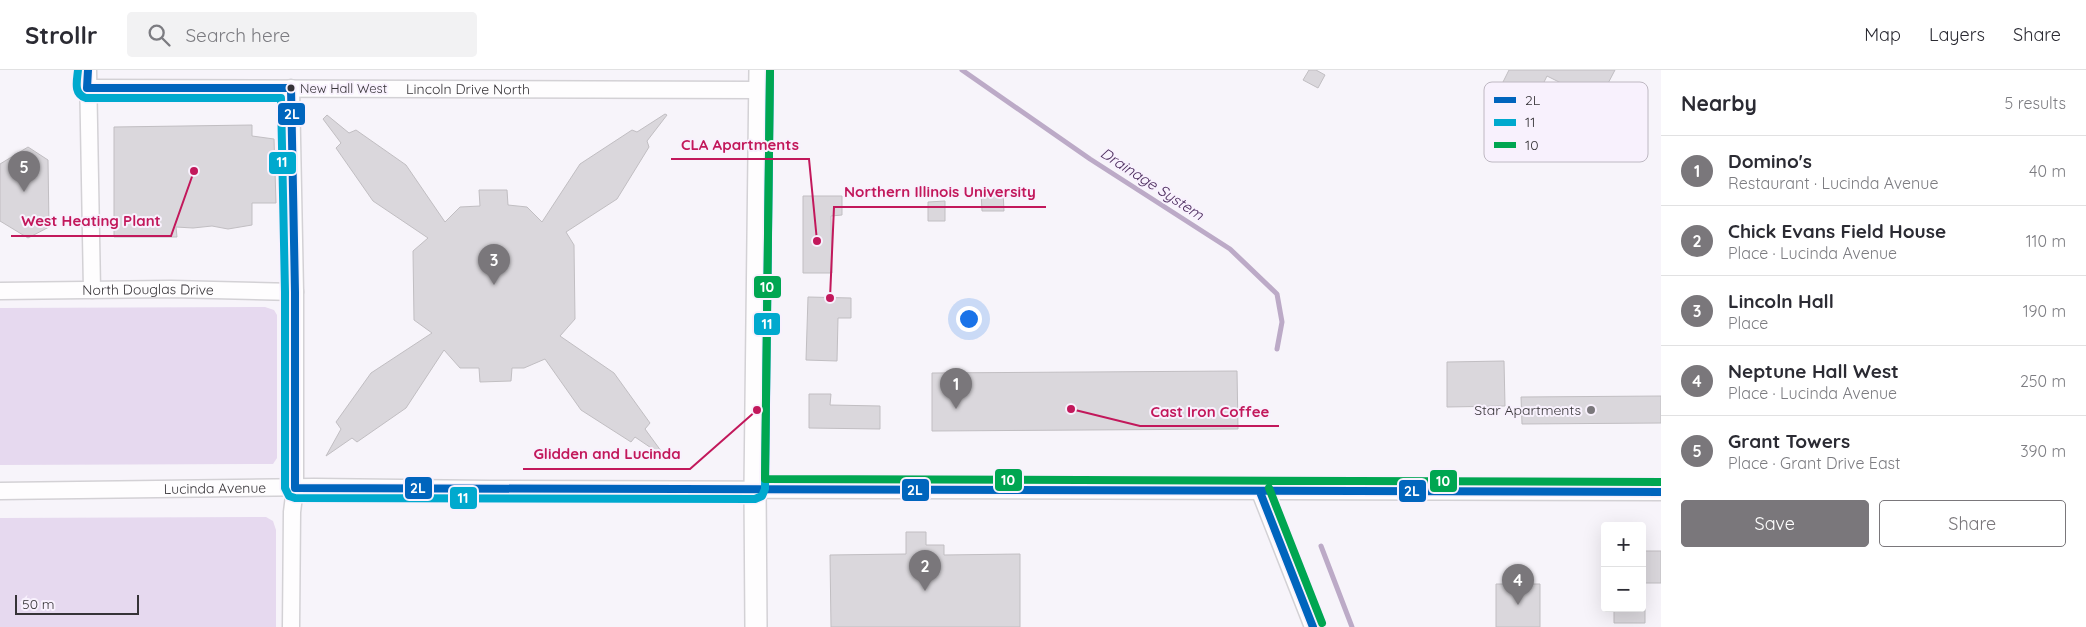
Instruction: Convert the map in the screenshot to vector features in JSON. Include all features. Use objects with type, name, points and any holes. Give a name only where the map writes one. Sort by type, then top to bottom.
[{"type":"main road","points":[[756,627],[755,489],[760,80]]},
{"type":"street","points":[[88,70],[92,290]]},
{"type":"street","name":"Lincoln Drive North","points":[[88,88],[291,88],[760,80]]},
{"type":"street","points":[[291,88],[295,292],[295,488],[292,512],[291,627]]},
{"type":"street","name":"North Douglas Drive","points":[[0,291],[295,292]]},
{"type":"street","name":"Lucinda Avenue","points":[[0,491],[341,487],[498,490],[1661,492]]},
{"type":"street","points":[[1260,492],[1313,627]]},
{"type":"shaded area","points":[[265,307],[274,310],[277,315],[277,458],[273,464],[0,465],[0,308]]},
{"type":"shaded area","points":[[266,517],[273,521],[276,530],[276,627],[0,627],[0,518]]},
{"type":"building","points":[[1309,70],[1316,70],[1325,75],[1318,88],[1303,80]]},
{"type":"building","points":[[1509,70],[1615,70],[1609,82],[1559,82],[1547,76],[1544,82],[1503,82]]},
{"type":"building","points":[[665,114],[667,115],[647,141],[649,147],[617,199],[566,232],[574,245],[575,319],[560,336],[614,373],[650,423],[645,429],[664,455],[635,437],[631,442],[581,410],[545,359],[524,368],[512,368],[511,381],[480,382],[479,368],[460,368],[444,350],[406,408],[357,442],[352,438],[326,456],[341,429],[336,422],[371,373],[432,333],[414,320],[413,251],[428,238],[373,201],[336,148],[341,143],[323,119],[327,115],[349,133],[356,130],[406,165],[445,222],[460,207],[480,206],[479,190],[507,190],[508,205],[527,207],[542,222],[580,164],[632,130],[637,132]]},
{"type":"building","points":[[252,125],[252,136],[274,139],[276,203],[252,203],[252,225],[228,229],[212,226],[176,227],[177,237],[114,237],[114,127]]},
{"type":"building","points":[[28,147],[48,160],[49,227],[28,238],[0,221],[0,164]]},
{"type":"building","points":[[981,191],[1003,191],[1004,211],[982,211]]},
{"type":"building","points":[[803,196],[842,196],[842,215],[831,216],[832,273],[803,273]]},
{"type":"building","points":[[945,201],[945,221],[928,221],[928,202]]},
{"type":"building","points":[[808,297],[851,298],[851,318],[838,318],[837,361],[806,360]]},
{"type":"building","points":[[1504,361],[1505,406],[1447,407],[1447,362]]},
{"type":"building","points":[[1237,371],[1238,429],[932,431],[932,373]]},
{"type":"building","points":[[809,394],[831,394],[830,405],[880,406],[880,429],[809,428]]},
{"type":"building","name":"Star Apartments","points":[[1661,396],[1661,423],[1522,424],[1521,397]]},
{"type":"building","points":[[906,532],[926,532],[926,545],[944,545],[944,555],[1020,554],[1020,627],[831,627],[830,555],[906,554]]},
{"type":"building","points":[[1646,551],[1661,551],[1661,583],[1646,583]]},
{"type":"building","points":[[1496,584],[1540,584],[1540,627],[1496,627]]},
{"type":"building","points":[[1614,612],[1645,612],[1645,623],[1614,623]]},
{"type":"waterway","name":"Drainage System","points":[[962,70],[1090,159],[1230,249],[1277,294],[1282,322],[1277,349]]},
{"type":"waterway","points":[[1321,546],[1352,627]]},
{"type":"transit line","name":"11","points":[[78,70],[77,90],[86,98],[281,98],[285,292],[285,488],[289,496],[295,498],[755,499],[762,496],[765,489],[770,70]]},
{"type":"transit line","name":"2L","points":[[88,70],[87,88],[291,88],[295,292],[295,488],[1661,492]]},
{"type":"transit line","name":"10","points":[[770,70],[765,479],[1661,482]]},
{"type":"transit line","name":"10","points":[[1269,488],[1322,623]]},
{"type":"transit line","name":"2L","points":[[1260,492],[1313,627]]},
{"type":"place","name":"New Hall West","points":[[291,88]]},
{"type":"place","name":"West Heating Plant","points":[[194,171]]},
{"type":"place","name":"Grant Towers","points":[[24,192]]},
{"type":"place","name":"CLA Apartments","points":[[817,241]]},
{"type":"place","name":"Lincoln Hall","points":[[494,285]]},
{"type":"place","name":"Northern Illinois University","points":[[830,298]]},
{"type":"place","name":"Domino's","points":[[956,409]]},
{"type":"place","name":"Cast Iron Coffee","points":[[1071,409]]},
{"type":"place","name":"Glidden and Lucinda","points":[[757,410]]},
{"type":"place","name":"Star Apartments","points":[[1591,410]]},
{"type":"place","name":"Chick Evans Field House","points":[[925,591]]},
{"type":"place","name":"Neptune Hall West","points":[[1518,605]]}]
